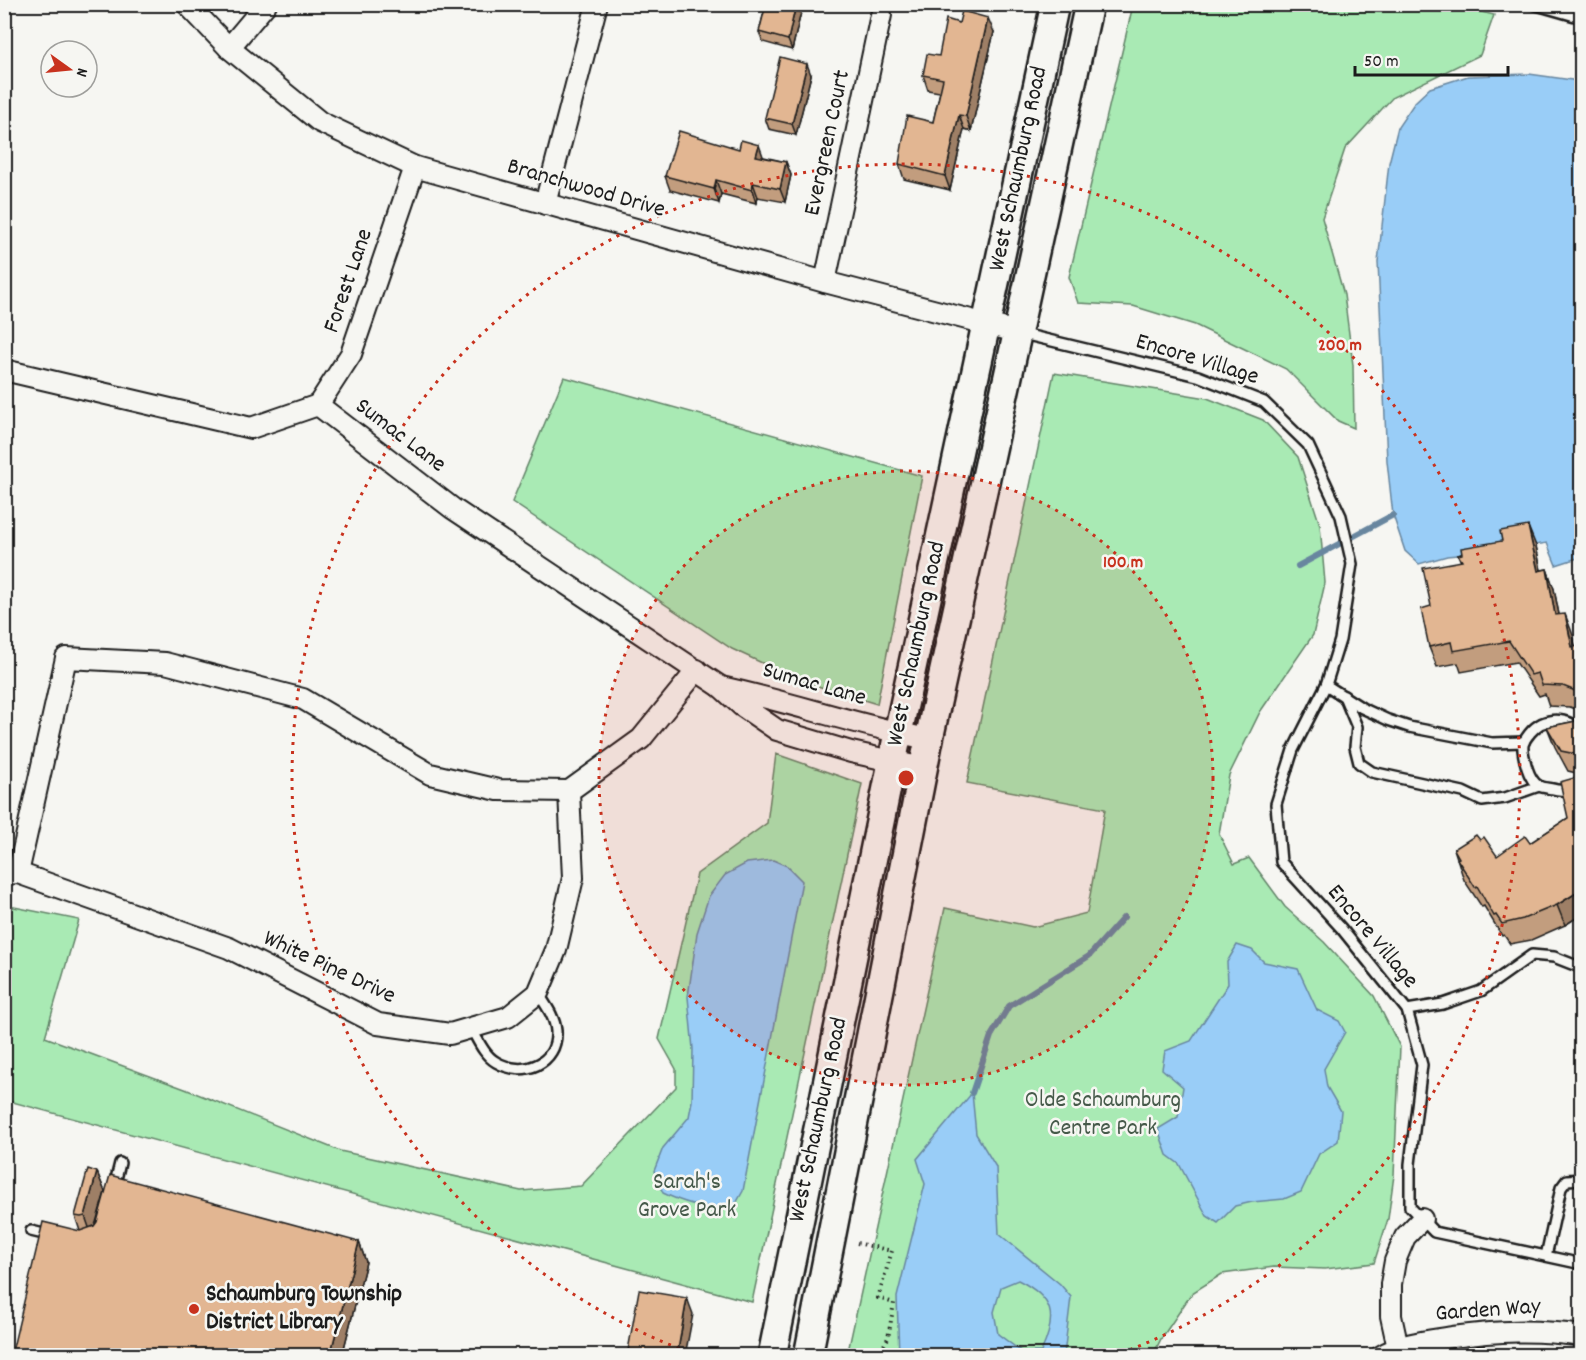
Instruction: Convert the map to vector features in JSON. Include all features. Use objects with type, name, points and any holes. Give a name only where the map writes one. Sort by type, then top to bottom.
[{"type":"main road","name":"West Schaumburg Road","points":[[772,1356],[898,733],[1055,4]]},
{"type":"main road","name":"West Schaumburg Road","points":[[808,1356],[929,739],[1089,4]]},
{"type":"street","name":"Branchwood Drive","points":[[187,4],[229,48],[320,122],[415,167],[825,282],[1017,332]]},
{"type":"street","points":[[229,48],[266,4]]},
{"type":"street","points":[[545,204],[597,4]]},
{"type":"street","name":"Evergreen Court","points":[[825,282],[881,15]]},
{"type":"street","name":"Forest Lane","points":[[318,405],[351,354],[415,167]]},
{"type":"street","name":"Sumac Lane","points":[[4,370],[251,428],[318,405],[452,508],[697,670],[777,730],[850,752],[923,768]]},
{"type":"street","points":[[11,873],[66,658],[165,663],[303,699],[430,774],[498,790],[568,791],[641,739],[697,670]]},
{"type":"street","name":"Sumac Lane","points":[[721,687],[760,695],[866,726],[929,739]]},
{"type":"street","name":"White Pine Drive","points":[[11,873],[229,948],[378,1024],[450,1034],[508,1017],[538,993],[556,950],[573,878],[568,791]]},
{"type":"street","name":"Garden Way","points":[[1422,1220],[1404,1237],[1395,1261],[1391,1284],[1390,1352],[1420,1342],[1514,1330],[1581,1336]]},
{"type":"lane","points":[[1533,4],[1581,18]]},
{"type":"lane","name":"Encore Village","points":[[1017,332],[1198,376],[1264,402],[1308,445],[1341,516],[1352,564],[1340,640],[1326,686],[1293,750],[1276,804],[1281,862],[1341,928],[1407,1010],[1422,1065],[1410,1164],[1410,1207],[1422,1220]]},
{"type":"lane","points":[[1326,686],[1388,720],[1408,727],[1492,743],[1524,742]]},
{"type":"lane","points":[[1344,696],[1357,727],[1355,747],[1359,763],[1372,772],[1463,792],[1482,801],[1505,798],[1539,786],[1558,791],[1566,790],[1579,784],[1581,780]]},
{"type":"lane","points":[[1539,786],[1527,771],[1523,749],[1524,742],[1535,727],[1543,722],[1565,721],[1575,725],[1581,733]]},
{"type":"lane","points":[[1407,1010],[1443,1004],[1481,991],[1532,955],[1554,957],[1581,968]]},
{"type":"lane","points":[[471,1028],[484,1050],[494,1061],[520,1070],[534,1068],[546,1060],[555,1046],[556,1030],[552,1016],[538,993]]},
{"type":"lane","points":[[110,1201],[120,1163]]},
{"type":"lane","points":[[1546,1256],[1561,1188],[1568,1180],[1581,1179]]},
{"type":"lane","points":[[1422,1220],[1434,1232],[1581,1264]]},
{"type":"lane","points":[[31,1231],[60,1238]]},
{"type":"path","points":[[857,1243],[892,1251],[878,1298],[894,1302],[888,1338],[878,1356]]},
{"type":"green space","points":[[1133,5],[1452,5],[1494,15],[1480,55],[1393,97],[1345,149],[1322,218],[1344,295],[1353,365],[1354,428],[1338,421],[1286,369],[1195,325],[1133,306],[1078,303],[1069,277]]},
{"type":"green space","name":"Olde Schaumburg Centre Park","points":[[1054,373],[1207,398],[1263,420],[1298,457],[1320,525],[1325,583],[1313,635],[1260,712],[1229,775],[1219,834],[1234,864],[1249,858],[1285,907],[1324,942],[1374,996],[1400,1047],[1394,1175],[1388,1219],[1374,1263],[1325,1269],[1274,1267],[1222,1274],[1192,1293],[1153,1355],[847,1356],[945,908],[1033,927],[1087,913],[1105,809],[967,783]]},
{"type":"green space","points":[[564,377],[922,476],[877,704],[801,681],[732,649],[512,502]]},
{"type":"green space","name":"Sarah's Grove Park","points":[[776,754],[862,784],[752,1302],[5,1100],[4,905],[79,920],[45,1037],[185,1089],[340,1151],[521,1191],[581,1186],[676,1087],[676,1069],[659,1039],[697,874],[767,823]]},
{"type":"water","points":[[1529,74],[1581,83],[1581,557],[1556,565],[1547,543],[1447,556],[1419,564],[1405,551],[1393,515],[1387,461],[1378,262],[1389,163],[1398,127],[1415,102],[1430,88],[1468,76]]},
{"type":"water","points":[[773,860],[787,866],[802,881],[743,1191],[735,1205],[708,1207],[698,1205],[663,1193],[654,1171],[663,1148],[689,1117],[692,1101],[693,1049],[688,997],[697,933],[709,896],[725,875],[747,863]]},
{"type":"water","points":[[1237,945],[1252,950],[1264,962],[1298,969],[1317,1010],[1339,1021],[1345,1032],[1324,1069],[1327,1087],[1341,1111],[1338,1141],[1319,1154],[1301,1192],[1284,1199],[1235,1206],[1218,1223],[1207,1216],[1179,1164],[1167,1155],[1158,1129],[1178,1117],[1183,1087],[1162,1069],[1165,1051],[1191,1041],[1228,984],[1227,962]]},
{"type":"water","points":[[972,1093],[976,1134],[996,1167],[999,1234],[1060,1284],[1071,1297],[1064,1355],[899,1355],[897,1297],[925,1184],[917,1159]],"holes":[[[1018,1280],[1046,1301],[1051,1318],[1050,1328],[1041,1352],[1022,1352],[998,1334],[994,1312],[1001,1287]]]},
{"type":"building","points":[[766,4],[796,4],[788,40],[759,32]]},
{"type":"building","points":[[962,11],[988,18],[966,116],[959,115],[945,176],[899,164],[907,116],[933,122],[943,79],[923,75],[927,54],[939,56],[946,19],[959,23]]},
{"type":"building","points":[[780,57],[807,64],[792,124],[765,118]]},
{"type":"building","points":[[679,131],[739,149],[741,140],[759,145],[756,156],[786,162],[780,189],[753,183],[752,190],[716,180],[714,189],[665,176]]},
{"type":"building","points":[[1528,526],[1538,571],[1547,569],[1555,615],[1565,614],[1572,647],[1581,646],[1581,695],[1563,686],[1542,685],[1538,673],[1531,675],[1509,641],[1453,651],[1451,642],[1429,647],[1421,609],[1431,606],[1423,568],[1462,561],[1458,555],[1462,554],[1461,548],[1502,541],[1500,531]]},
{"type":"building","points":[[1581,720],[1581,755],[1561,751],[1547,727]]},
{"type":"building","points":[[1581,776],[1581,890],[1557,905],[1523,919],[1502,924],[1496,915],[1494,916],[1477,886],[1475,887],[1457,859],[1459,858],[1454,849],[1476,835],[1480,840],[1484,837],[1497,856],[1525,836],[1530,843],[1568,818],[1560,782]]},
{"type":"building","points":[[88,1169],[97,1172],[85,1216],[75,1216]]},
{"type":"building","name":"Schaumburg Township District Library","points":[[110,1175],[359,1242],[330,1356],[11,1356],[43,1222],[80,1231],[94,1226]]},
{"type":"building","points":[[639,1290],[687,1298],[677,1356],[627,1356]]},
{"type":"waterway","points":[[1298,566],[1393,515]]},
{"type":"waterway","points":[[972,1093],[991,1036],[1009,1006],[1089,956],[1124,917]]},
{"type":"place","name":"Schaumburg Township District Library","points":[[194,1309]]}]
